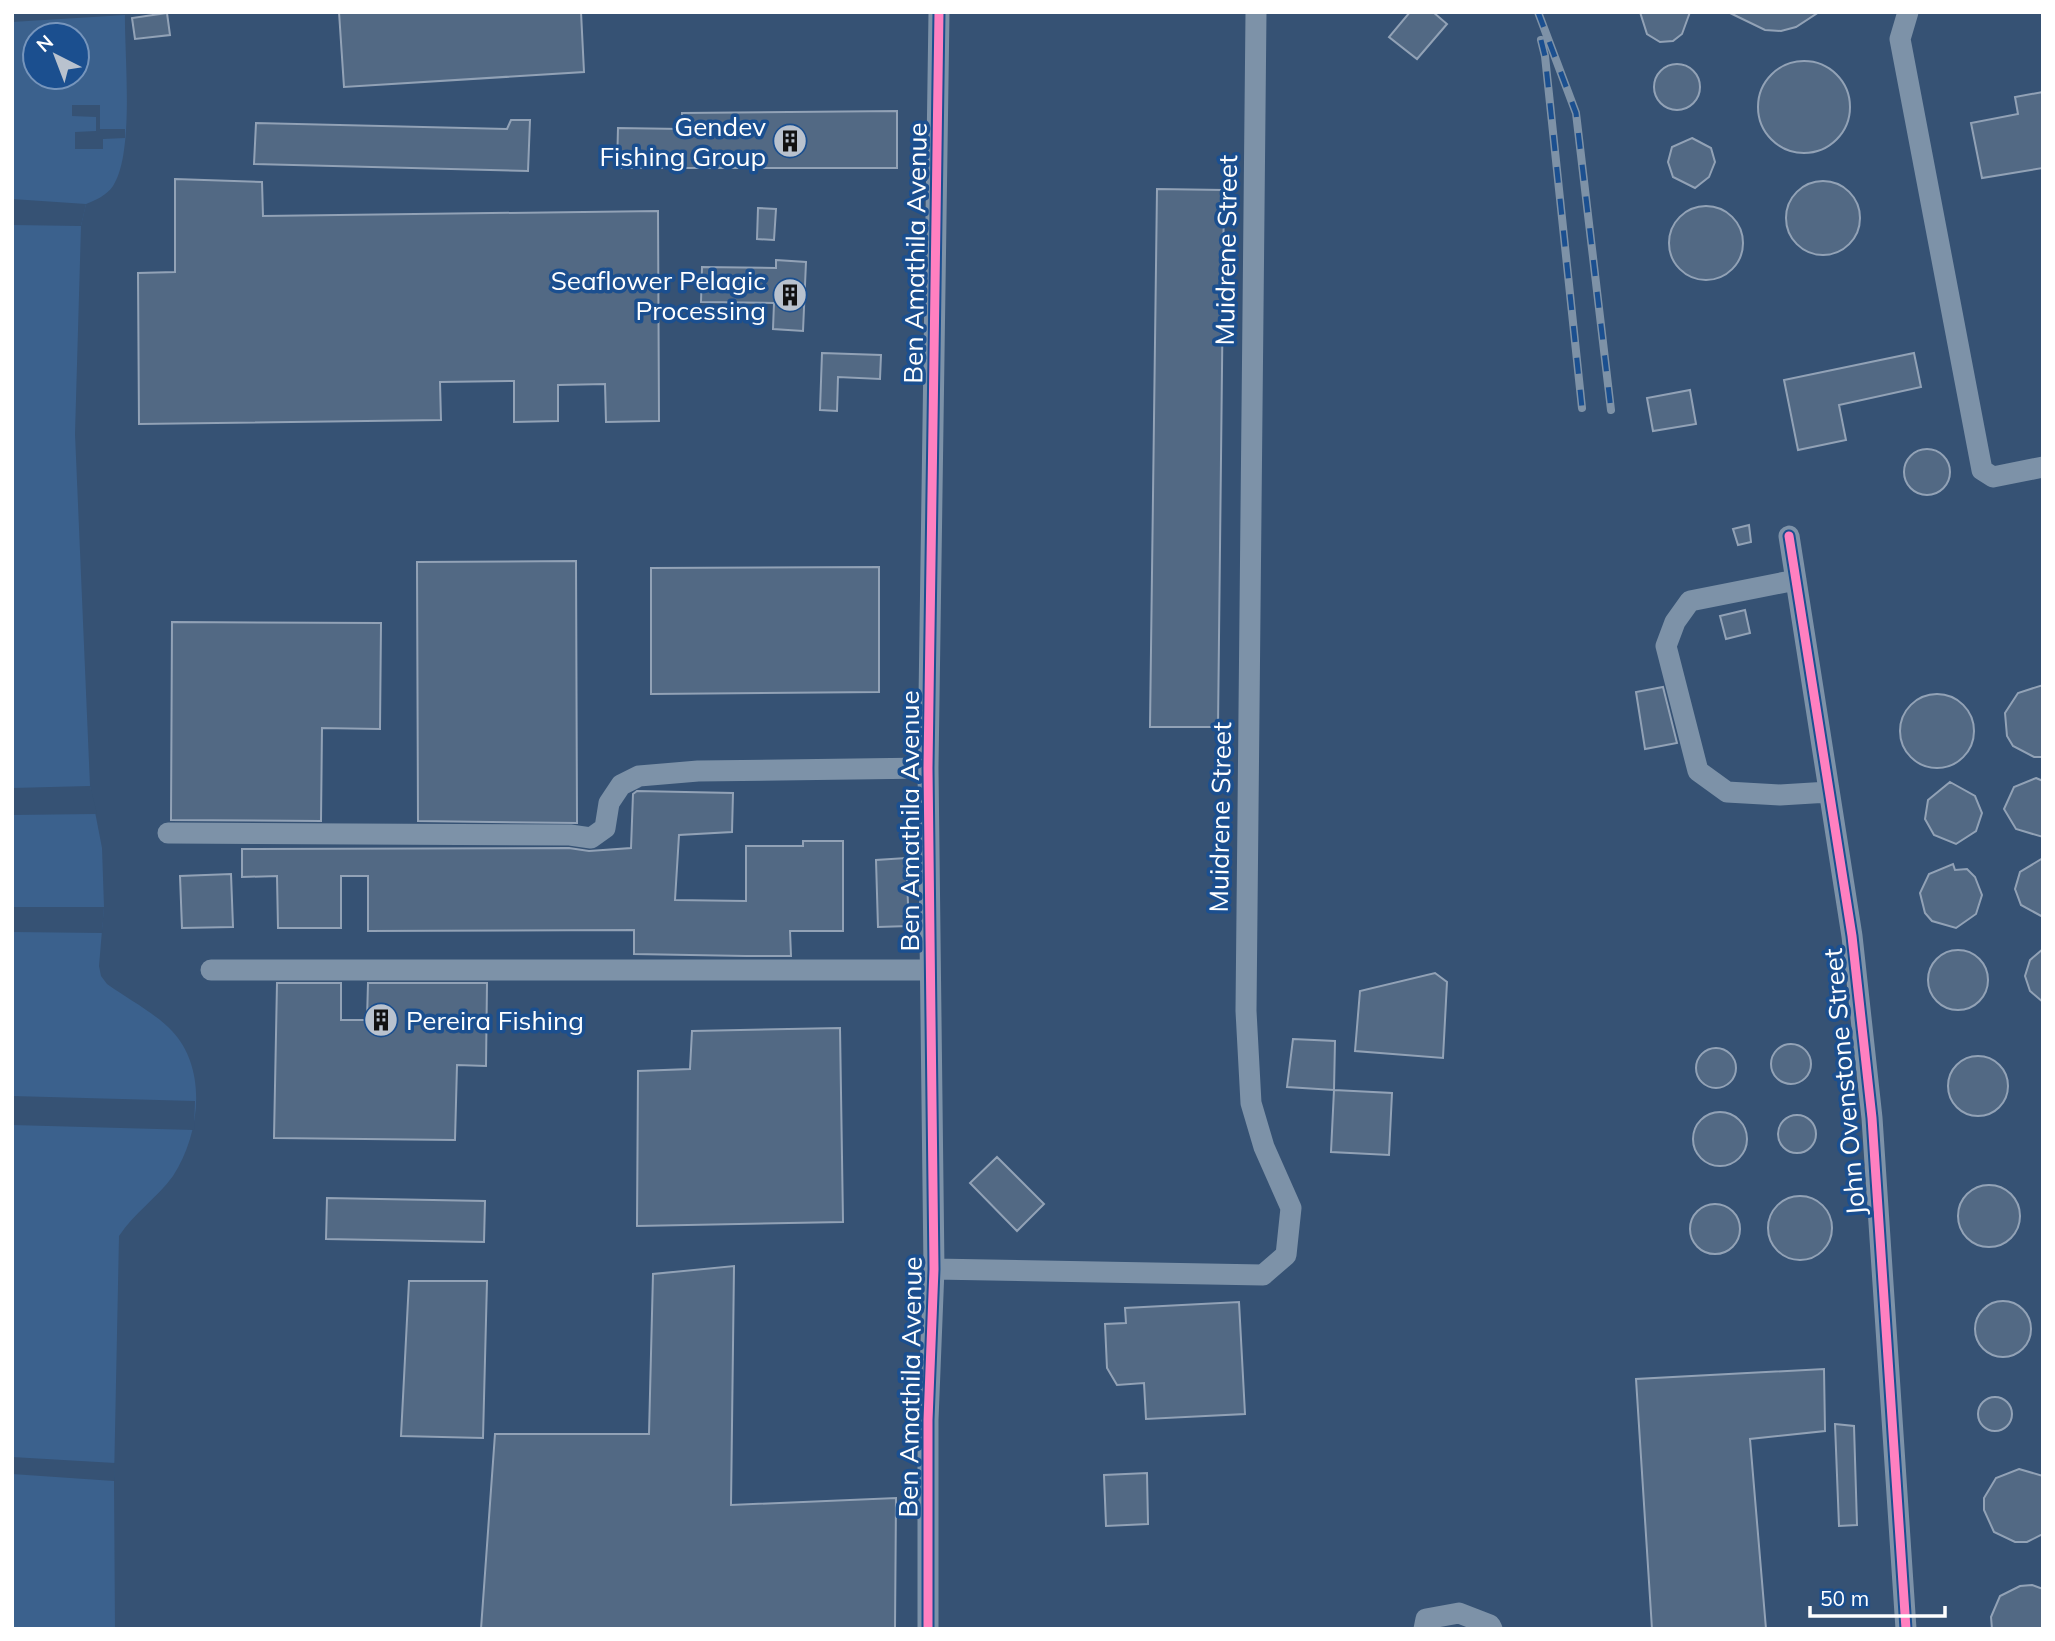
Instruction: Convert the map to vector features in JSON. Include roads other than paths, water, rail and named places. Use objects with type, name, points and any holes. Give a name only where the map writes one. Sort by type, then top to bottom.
[{"type":"street","name":"Ben Amathila Avenue","points":[[928,1629],[928,1420],[934,1269],[928,768],[939,12]]},
{"type":"street","name":"Muidrene Street","points":[[934,1269],[1263,1275],[1286,1255],[1291,1208],[1264,1147],[1251,1103],[1246,1011],[1256,12]]},
{"type":"street","points":[[1908,12],[1900,39],[1982,470],[1993,477],[2043,467]]},
{"type":"street","name":"John Ovenstone Street","points":[[1789,536],[1852,936],[1872,1118],[1906,1629]]},
{"type":"street","points":[[1796,580],[1690,601],[1675,622],[1666,646],[1698,771],[1727,793],[1780,796],[1829,792]]},
{"type":"street","points":[[168,833],[570,835],[591,838],[605,828],[609,803],[621,786],[639,776],[698,771],[928,768]]},
{"type":"street","points":[[211,970],[930,970]]},
{"type":"street","points":[[1424,1629],[1426,1619],[1459,1613],[1490,1625],[1492,1629]]},
{"type":"water","points":[[12,12],[125,12],[127,102],[120,171],[113,186],[104,195],[86,204],[81,226],[75,434],[90,786],[102,848],[104,907],[99,966],[101,976],[107,984],[158,1018],[172,1031],[191,1064],[195,1083],[194,1122],[182,1160],[173,1176],[119,1236],[114,1481],[115,1629],[12,1629]]},
{"type":"railway","points":[[1538,12],[1576,113],[1611,410]]},
{"type":"railway","points":[[1541,40],[1545,56],[1582,408]]},
{"type":"place","name":"Gendev Fishing Group","points":[[790,141]]},
{"type":"place","name":"Seaflower Pelagic Processing","points":[[790,295]]},
{"type":"place","name":"Pereira Fishing","points":[[381,1020]]}]
